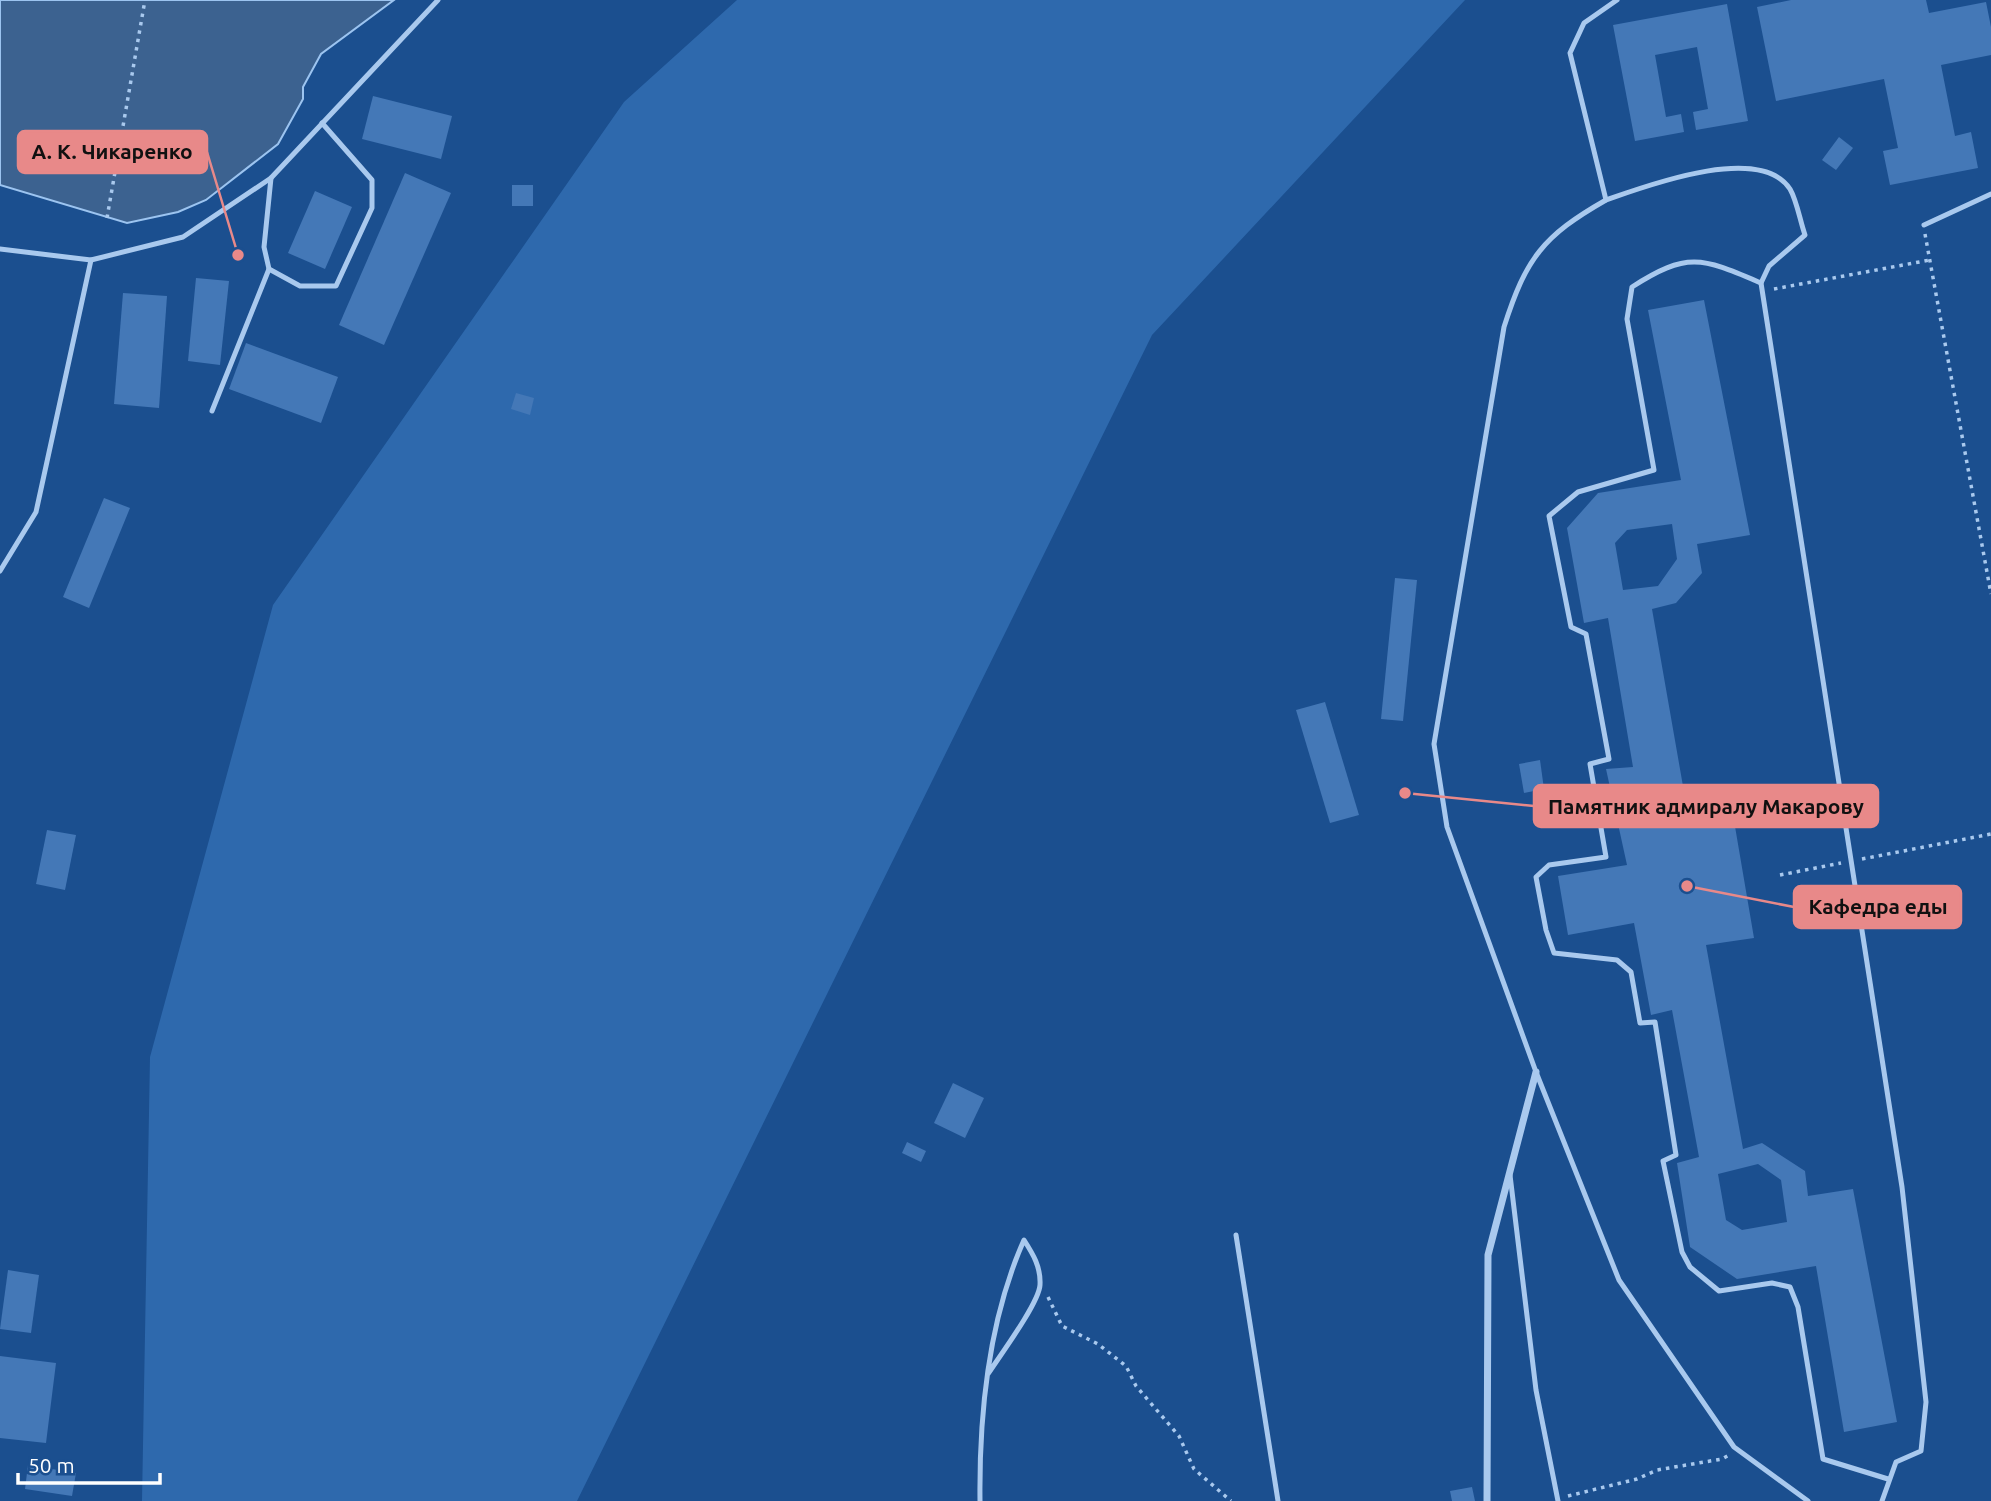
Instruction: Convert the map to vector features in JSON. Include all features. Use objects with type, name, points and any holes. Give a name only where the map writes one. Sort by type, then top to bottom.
[{"type":"street","points":[[1487,1501],[1488,1255],[1536,1072]]},
{"type":"lane","points":[[0,249],[91,260],[183,237],[271,178],[438,0]]},
{"type":"lane","points":[[1606,200],[1570,53],[1584,23],[1617,0]]},
{"type":"lane","points":[[269,269],[300,286],[336,286],[372,208],[372,180],[322,123]]},
{"type":"lane","points":[[1808,1501],[1738,1450],[1619,1280],[1536,1072],[1447,827],[1434,744],[1504,327],[1519,281],[1547,240],[1575,217],[1606,200],[1703,172],[1750,169],[1776,176],[1790,189],[1805,235],[1769,266],[1761,283],[1902,1187],[1925,1389],[1921,1451],[1896,1462],[1882,1501]]},
{"type":"lane","points":[[212,411],[269,269],[264,247],[271,178]]},
{"type":"lane","points":[[1924,225],[1991,194]]},
{"type":"lane","points":[[0,571],[36,512],[91,260]]},
{"type":"lane","points":[[1761,283],[1720,265],[1691,260],[1659,270],[1632,288],[1627,320],[1654,470],[1578,492],[1549,516],[1571,627],[1586,634],[1609,759],[1590,764],[1606,857],[1549,865],[1535,877],[1546,930],[1554,953],[1617,960],[1631,972],[1640,1023],[1655,1022],[1676,1156],[1663,1161],[1682,1252],[1690,1267],[1718,1291],[1772,1283],[1790,1287],[1798,1307],[1823,1459],[1888,1479]]},
{"type":"lane","points":[[1510,1175],[1536,1390],[1558,1501]]},
{"type":"lane","points":[[1236,1235],[1278,1501]]},
{"type":"lane","points":[[980,1501],[979,1434],[988,1374],[1010,1281],[1024,1240],[1037,1259],[1041,1287],[1016,1333],[988,1374]]},
{"type":"path","points":[[107,218],[145,0]]},
{"type":"path","points":[[1924,225],[1991,594]]},
{"type":"path","points":[[1762,292],[1930,260]]},
{"type":"path","points":[[1937,845],[1991,834]]},
{"type":"path","points":[[1041,1287],[1062,1326],[1098,1344],[1126,1366],[1136,1386],[1179,1436],[1194,1469],[1231,1501]]},
{"type":"path","points":[[1566,1501],[1568,1495],[1637,1479],[1657,1470],[1722,1459],[1738,1450]]},
{"type":"shaded area","points":[[0,0],[394,0],[321,54],[303,87],[303,99],[278,144],[206,200],[178,212],[127,223],[0,185]]},
{"type":"shaded area","points":[[737,0],[1465,0],[1152,335],[577,1501],[142,1501],[150,1057],[273,605],[624,102]]},
{"type":"building","points":[[1791,0],[1926,0],[1929,13],[1986,2],[1991,27],[1991,55],[1941,65],[1955,136],[1971,132],[1978,168],[1890,185],[1883,151],[1898,148],[1884,79],[1776,101],[1757,7]]},
{"type":"building","points":[[1727,4],[1748,121],[1696,130],[1693,112],[1708,109],[1697,47],[1655,55],[1666,117],[1681,114],[1684,132],[1635,141],[1613,25]]},
{"type":"building","points":[[373,96],[452,116],[441,159],[362,139]]},
{"type":"building","points":[[1839,137],[1853,148],[1836,170],[1822,160]]},
{"type":"building","points":[[405,173],[451,193],[384,345],[339,325]]},
{"type":"building","points":[[512,185],[533,185],[533,206],[512,206]]},
{"type":"building","points":[[315,191],[352,207],[325,269],[288,253]]},
{"type":"building","points":[[196,278],[229,281],[220,365],[188,361]]},
{"type":"building","points":[[123,293],[167,296],[159,408],[114,404]]},
{"type":"building","points":[[1704,300],[1750,535],[1697,544],[1702,573],[1676,603],[1652,609],[1687,809],[1731,803],[1754,938],[1706,945],[1743,1149],[1762,1143],[1805,1171],[1808,1196],[1853,1189],[1897,1422],[1844,1432],[1816,1266],[1737,1279],[1690,1247],[1677,1163],[1699,1157],[1672,1010],[1651,1015],[1634,923],[1568,935],[1558,876],[1627,865],[1606,769],[1633,767],[1608,618],[1584,623],[1567,528],[1598,493],[1681,480],[1648,310]],"holes":[[[1672,524],[1677,559],[1658,586],[1623,590],[1615,543],[1627,530]],[[1758,1164],[1781,1180],[1787,1222],[1742,1230],[1726,1220],[1718,1174]]]},
{"type":"building","points":[[246,343],[338,377],[321,423],[229,389]]},
{"type":"building","points":[[516,393],[534,398],[530,415],[511,409]]},
{"type":"building","points":[[104,498],[130,508],[89,608],[63,597]]},
{"type":"building","points":[[1395,578],[1417,580],[1403,721],[1381,719]]},
{"type":"building","points":[[1325,702],[1359,815],[1330,823],[1296,710]]},
{"type":"building","points":[[1540,760],[1544,789],[1524,793],[1519,764]]},
{"type":"building","points":[[47,830],[76,835],[65,890],[36,884]]},
{"type":"building","points":[[953,1083],[984,1098],[965,1138],[934,1123]]},
{"type":"building","points":[[907,1142],[926,1151],[921,1162],[902,1153]]},
{"type":"building","points":[[8,1270],[39,1275],[31,1333],[0,1329]]},
{"type":"building","points":[[0,1356],[56,1363],[46,1443],[0,1438]]},
{"type":"building","points":[[28,1465],[76,1473],[72,1496],[25,1489]]},
{"type":"building","points":[[1472,1487],[1475,1501],[1452,1501],[1450,1491]]},
{"type":"place","name":"А. К. Чикаренко","points":[[238,255]]},
{"type":"place","name":"Памятник адмиралу Макарову","points":[[1405,793]]},
{"type":"place","name":"Кафедра еды","points":[[1687,886]]}]
